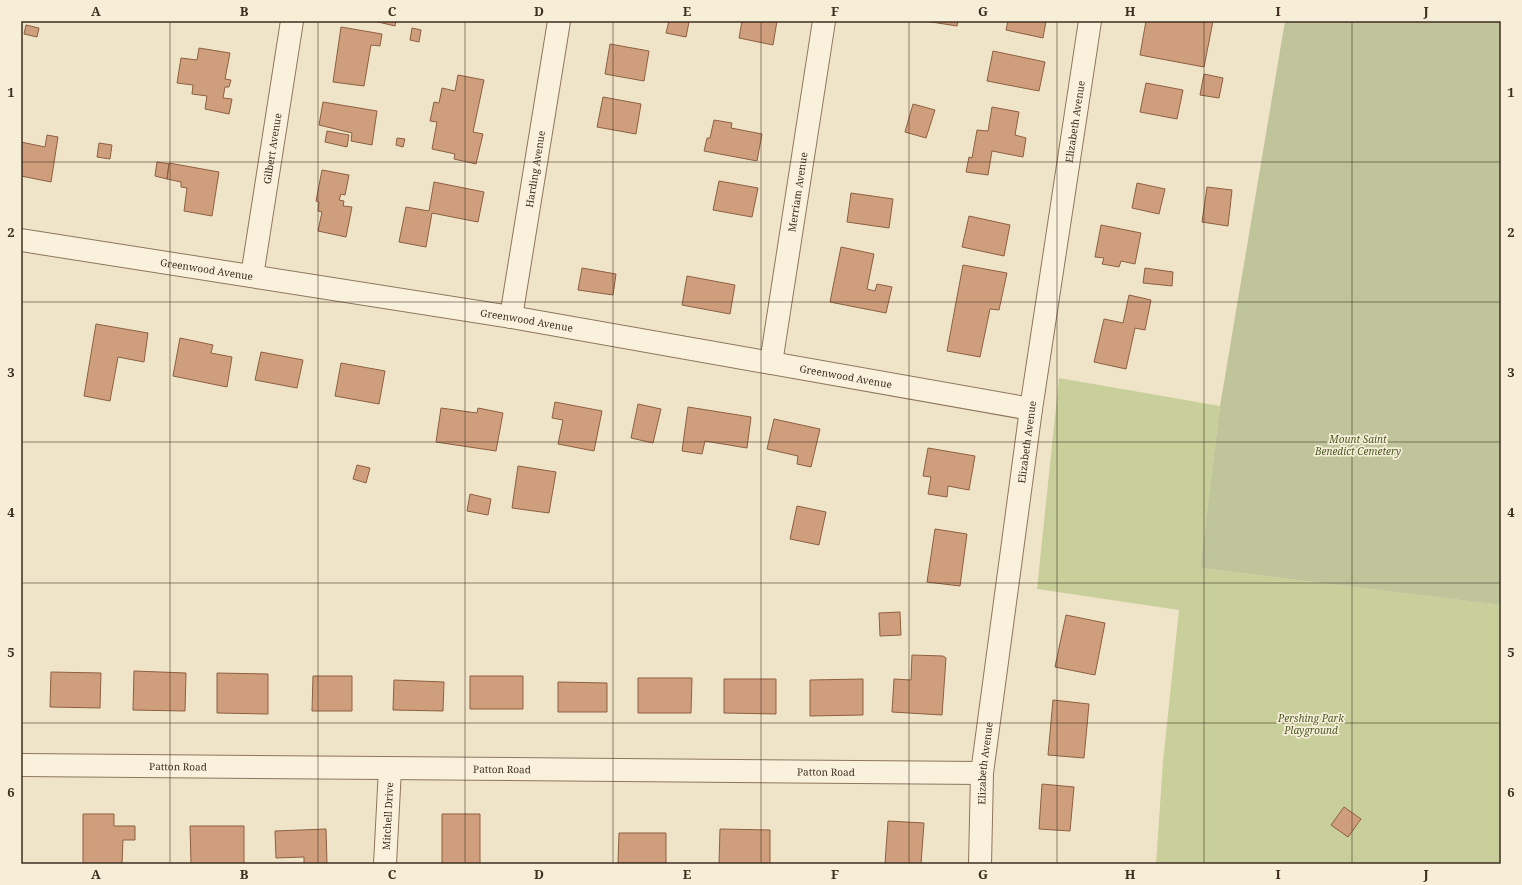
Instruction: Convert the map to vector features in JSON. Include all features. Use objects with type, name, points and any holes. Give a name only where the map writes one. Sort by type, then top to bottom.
[{"type":"street","name":"Gilbert Avenue","points":[[252,276],[292,21]]},
{"type":"street","name":"Harding Avenue","points":[[511,317],[559,21]]},
{"type":"street","name":"Merriam Avenue","points":[[771,363],[824,21]]},
{"type":"street","name":"Elizabeth Avenue","points":[[980,864],[982,773],[1031,409],[1090,21]]},
{"type":"street","name":"Greenwood Avenue","points":[[21,240],[511,317],[1031,409]]},
{"type":"street","name":"Patton Road","points":[[21,764],[390,769],[982,773]]},
{"type":"street","name":"Mitchell Drive","points":[[385,864],[390,769]]},
{"type":"green space","name":"Mount Saint Benedict Cemetery","points":[[1285,21],[1501,21],[1501,605],[1200,568],[1220,406]]},
{"type":"green space","name":"Pershing Park Playground","points":[[1059,378],[1220,406],[1200,568],[1501,605],[1501,864],[1156,864],[1163,761],[1179,610],[1037,589]]},
{"type":"building","points":[[374,21],[396,21],[395,26]]},
{"type":"building","points":[[669,21],[689,22],[686,37],[666,33]]},
{"type":"building","points":[[742,21],[777,21],[773,45],[739,38]]},
{"type":"building","points":[[925,21],[958,21],[957,26]]},
{"type":"building","points":[[1008,21],[1046,21],[1043,38],[1006,30]]},
{"type":"building","points":[[1146,21],[1213,21],[1204,67],[1140,55]]},
{"type":"building","points":[[26,25],[39,28],[37,37],[24,34]]},
{"type":"building","points":[[341,27],[382,34],[380,46],[371,45],[364,86],[333,82]]},
{"type":"building","points":[[412,28],[421,30],[419,42],[410,40]]},
{"type":"building","points":[[610,44],[649,51],[644,81],[605,74]]},
{"type":"building","points":[[199,48],[230,53],[225,79],[231,80],[229,87],[225,87],[223,98],[232,99],[229,114],[205,109],[207,96],[192,94],[193,85],[177,83],[181,58],[197,60]]},
{"type":"building","points":[[993,51],[1045,62],[1039,91],[987,81]]},
{"type":"building","points":[[1204,74],[1223,78],[1219,98],[1200,95]]},
{"type":"building","points":[[458,75],[484,80],[473,132],[483,134],[476,164],[454,159],[455,154],[432,149],[437,122],[430,121],[434,102],[439,103],[442,88],[455,91]]},
{"type":"building","points":[[1146,83],[1183,90],[1177,119],[1140,112]]},
{"type":"building","points":[[603,97],[641,104],[636,134],[597,127]]},
{"type":"building","points":[[323,102],[377,111],[372,145],[351,141],[352,133],[319,125]]},
{"type":"building","points":[[913,104],[935,110],[926,138],[905,132]]},
{"type":"building","points":[[992,107],[1019,112],[1015,135],[1026,138],[1023,157],[992,151],[988,175],[966,172],[969,157],[972,158],[977,130],[988,131]]},
{"type":"building","points":[[714,120],[732,123],[731,128],[762,134],[757,161],[704,151],[707,138],[710,138]]},
{"type":"building","points":[[327,131],[349,135],[347,147],[325,142]]},
{"type":"building","points":[[47,135],[58,137],[51,182],[21,176],[21,142],[45,147]]},
{"type":"building","points":[[397,138],[405,139],[403,147],[396,145]]},
{"type":"building","points":[[99,143],[112,145],[110,159],[97,157]]},
{"type":"building","points":[[157,162],[169,164],[167,179],[155,176]]},
{"type":"building","points":[[169,163],[219,172],[212,216],[184,211],[187,188],[181,187],[181,182],[167,179]]},
{"type":"building","points":[[322,170],[349,175],[345,195],[341,194],[339,200],[344,201],[343,206],[352,207],[346,237],[318,231],[322,212],[318,211],[319,202],[316,201]]},
{"type":"building","points":[[719,181],[758,188],[752,217],[713,210]]},
{"type":"building","points":[[434,182],[484,192],[478,222],[432,213],[426,247],[399,242],[406,207],[429,211]]},
{"type":"building","points":[[1137,183],[1165,189],[1159,214],[1132,208]]},
{"type":"building","points":[[1207,187],[1232,190],[1228,226],[1202,222]]},
{"type":"building","points":[[851,193],[893,199],[889,228],[847,222]]},
{"type":"building","points":[[969,216],[1010,225],[1004,256],[962,247]]},
{"type":"building","points":[[1101,225],[1141,233],[1135,264],[1121,261],[1119,267],[1102,264],[1104,258],[1095,257]]},
{"type":"building","points":[[841,247],[874,254],[867,289],[875,291],[877,284],[892,287],[886,313],[830,302]]},
{"type":"building","points":[[963,265],[1007,273],[999,310],[990,309],[980,357],[947,351]]},
{"type":"building","points":[[582,268],[616,274],[613,295],[578,290]]},
{"type":"building","points":[[1145,268],[1173,272],[1172,286],[1143,283]]},
{"type":"building","points":[[687,276],[735,285],[730,314],[682,305]]},
{"type":"building","points":[[1129,295],[1151,300],[1145,330],[1135,328],[1126,369],[1094,362],[1104,319],[1123,323]]},
{"type":"building","points":[[96,324],[148,333],[144,362],[118,357],[110,401],[84,396]]},
{"type":"building","points":[[180,338],[213,345],[211,353],[232,357],[227,387],[173,376]]},
{"type":"building","points":[[261,352],[303,360],[297,388],[255,380]]},
{"type":"building","points":[[341,363],[385,371],[379,404],[335,396]]},
{"type":"building","points":[[555,402],[602,411],[594,451],[558,444],[563,420],[552,418]]},
{"type":"building","points":[[638,404],[661,409],[653,443],[631,438]]},
{"type":"building","points":[[688,407],[751,417],[747,448],[705,441],[702,454],[682,451]]},
{"type":"building","points":[[441,408],[477,413],[478,408],[503,413],[496,451],[436,442]]},
{"type":"building","points":[[774,419],[820,429],[811,467],[797,464],[798,456],[767,449]]},
{"type":"building","points":[[928,448],[975,456],[969,490],[948,486],[947,497],[928,494],[931,477],[923,476]]},
{"type":"building","points":[[357,465],[370,468],[366,483],[353,479]]},
{"type":"building","points":[[518,466],[556,472],[549,513],[512,508]]},
{"type":"building","points":[[470,494],[491,499],[488,515],[467,511]]},
{"type":"building","points":[[797,506],[826,512],[819,545],[790,539]]},
{"type":"building","points":[[935,529],[967,534],[960,586],[927,582]]},
{"type":"building","points":[[900,612],[901,635],[880,636],[879,613]]},
{"type":"building","points":[[1066,615],[1105,623],[1095,675],[1055,667]]},
{"type":"building","points":[[912,655],[943,656],[946,658],[942,715],[892,712],[894,679],[911,680]]},
{"type":"building","points":[[134,671],[186,673],[185,711],[133,710]]},
{"type":"building","points":[[51,672],[101,673],[100,708],[50,707]]},
{"type":"building","points":[[217,673],[268,674],[268,714],[217,713]]},
{"type":"building","points":[[313,676],[352,676],[352,711],[312,711]]},
{"type":"building","points":[[470,676],[523,676],[523,709],[470,709]]},
{"type":"building","points":[[638,678],[692,678],[691,713],[638,713]]},
{"type":"building","points":[[724,679],[776,679],[776,714],[724,713]]},
{"type":"building","points":[[863,679],[863,715],[810,716],[810,680]]},
{"type":"building","points":[[394,680],[444,682],[443,711],[393,710]]},
{"type":"building","points":[[558,682],[607,683],[607,712],[558,712]]},
{"type":"building","points":[[1053,700],[1089,704],[1084,758],[1048,755]]},
{"type":"building","points":[[1042,784],[1074,787],[1070,831],[1039,829]]},
{"type":"building","points":[[1344,807],[1361,819],[1348,837],[1331,825]]},
{"type":"building","points":[[83,814],[114,814],[114,826],[135,826],[135,840],[123,840],[122,864],[83,864]]},
{"type":"building","points":[[442,814],[480,814],[480,864],[442,864]]},
{"type":"building","points":[[888,821],[924,823],[921,864],[885,864]]},
{"type":"building","points":[[190,826],[244,826],[244,864],[191,864]]},
{"type":"building","points":[[326,829],[327,864],[304,864],[304,857],[276,858],[275,831]]},
{"type":"building","points":[[720,829],[770,830],[770,864],[719,864]]},
{"type":"building","points":[[619,833],[666,833],[666,863],[618,863]]}]
